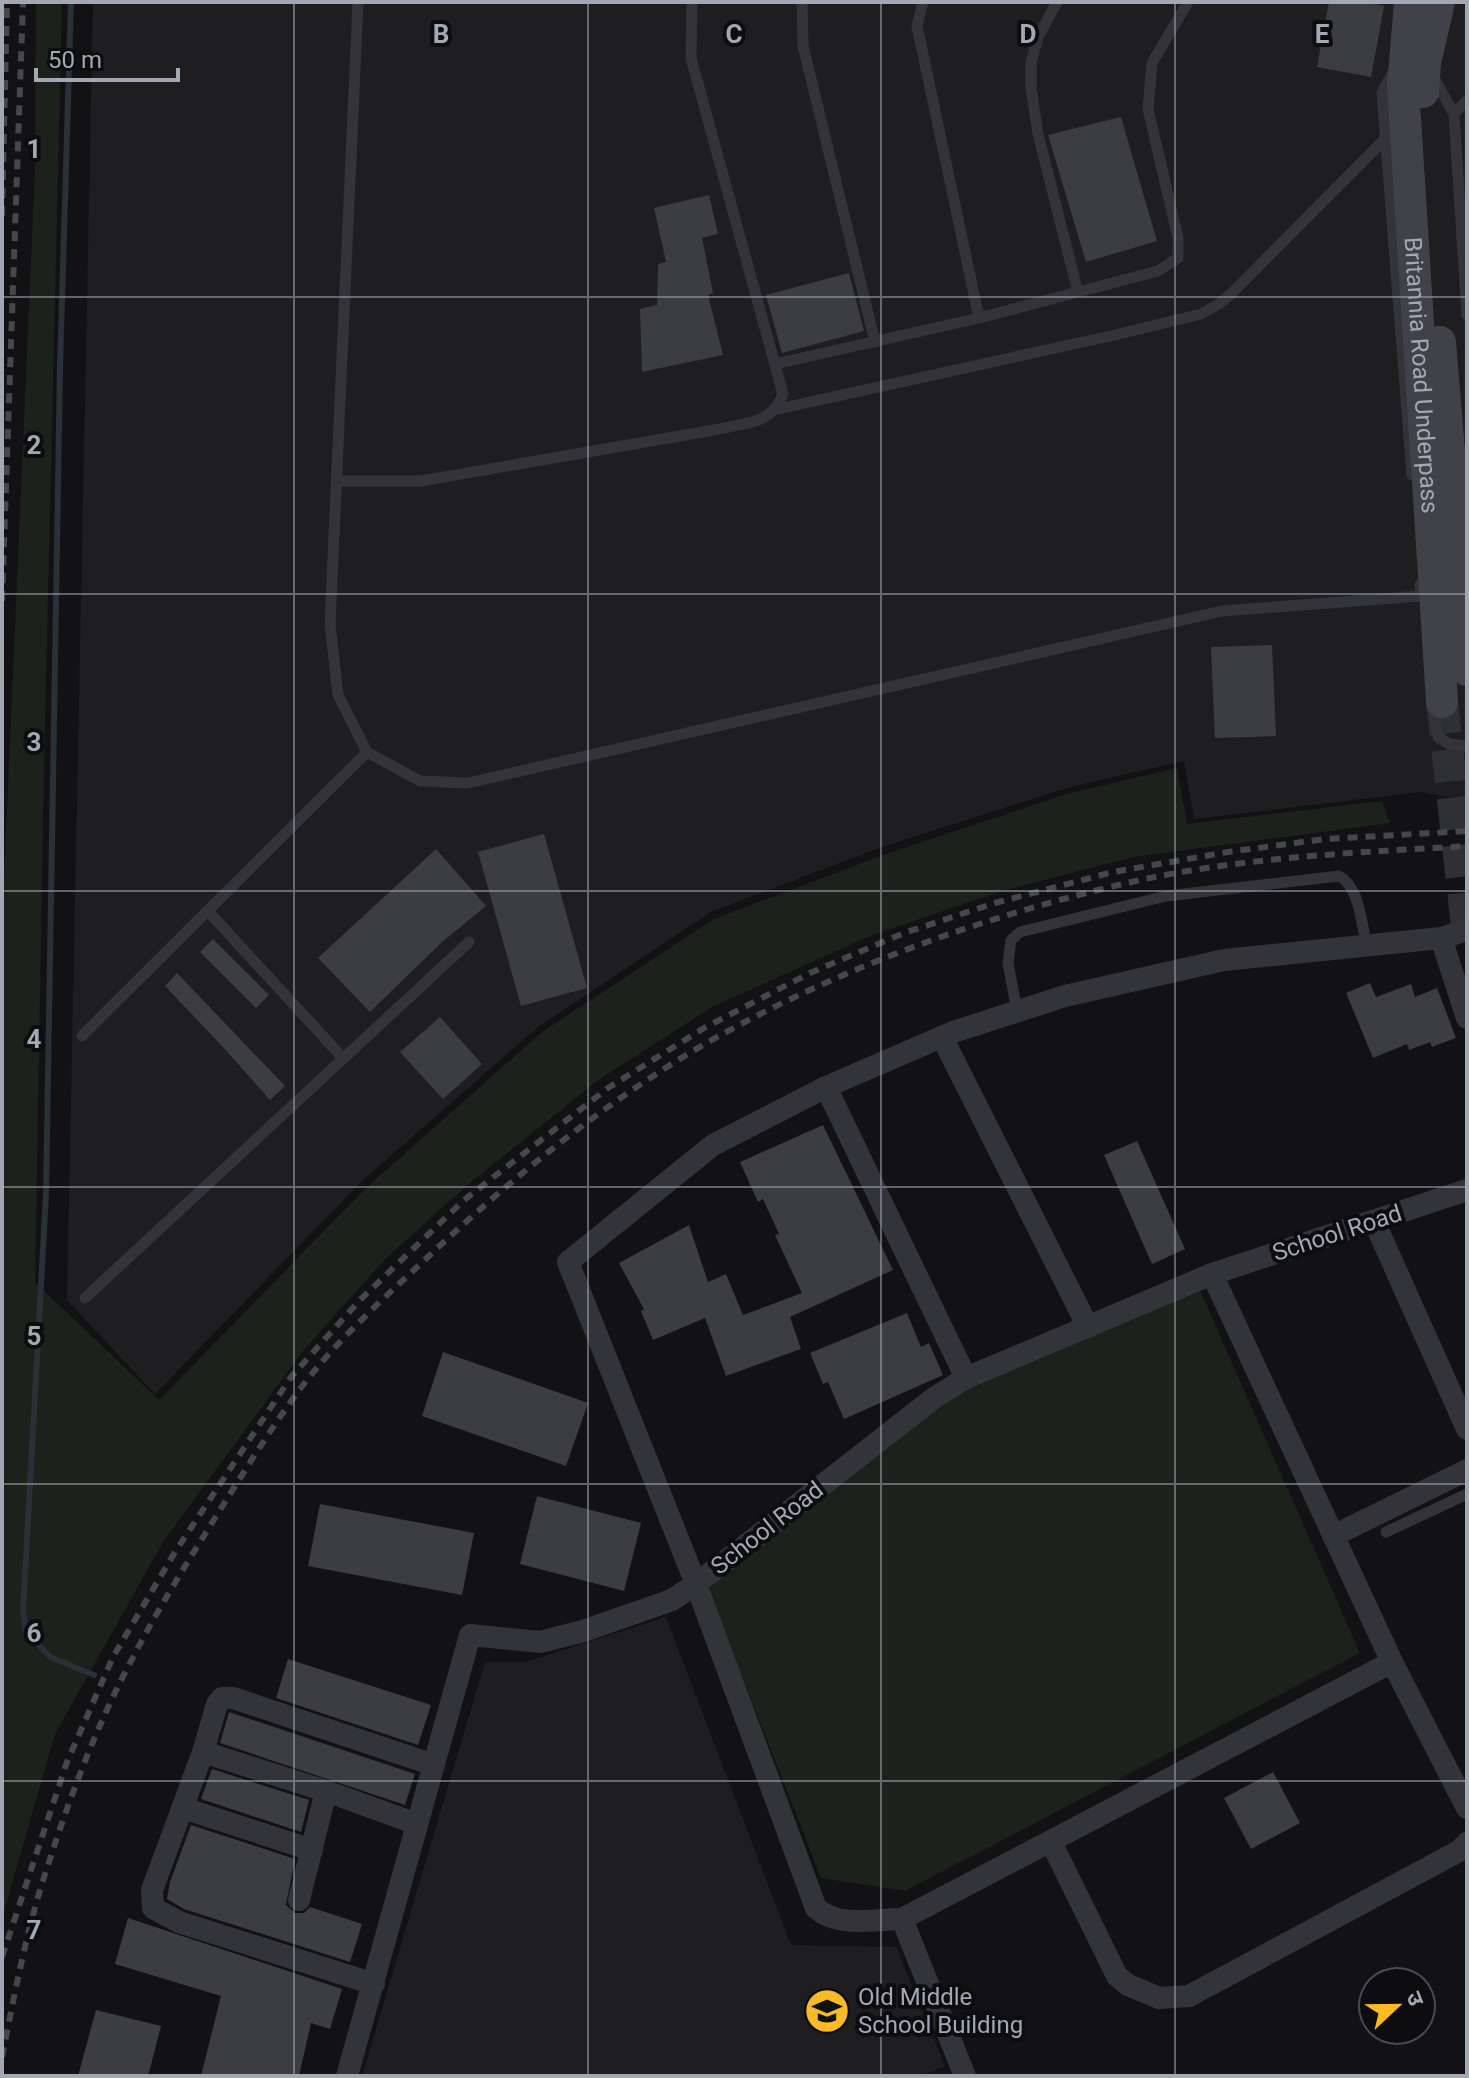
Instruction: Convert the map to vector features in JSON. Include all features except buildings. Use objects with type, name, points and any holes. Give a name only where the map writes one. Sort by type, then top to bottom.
[{"type":"main road","points":[[1410,2],[1416,56]]},
{"type":"main road","points":[[1416,56],[1439,2]]},
{"type":"main road","name":"Britannia Road Underpass","points":[[1416,56],[1422,88],[1467,670]]},
{"type":"main road","name":"Britannia Road Underpass","points":[[1416,56],[1403,87],[1442,702]]},
{"type":"street","points":[[1392,1662],[902,1919],[842,1920],[825,1916],[816,1908],[696,1584],[568,1262],[713,1145],[826,1087],[942,1037],[1065,996],[1224,960],[1441,938],[1467,930]]},
{"type":"street","points":[[1441,938],[1467,1018]]},
{"type":"street","points":[[942,1037],[1088,1327]]},
{"type":"street","points":[[826,1087],[966,1378]]},
{"type":"street","name":"School Road","points":[[347,2076],[470,1635],[540,1642],[583,1631],[672,1600],[934,1398],[966,1378],[1212,1274],[1467,1190]]},
{"type":"street","points":[[1374,1221],[1467,1429]]},
{"type":"street","points":[[1212,1274],[1392,1662],[1467,1808]]},
{"type":"street","points":[[1333,1536],[1467,1470]]},
{"type":"street","points":[[374,1984],[179,1922],[153,1908],[152,1890],[203,1752],[217,1704],[222,1698],[233,1698],[434,1765]]},
{"type":"street","points":[[203,1752],[417,1824]]},
{"type":"street","points":[[299,1900],[326,1791]]},
{"type":"street","points":[[183,1808],[312,1850]]},
{"type":"street","points":[[1051,1842],[1117,1976],[1142,1992],[1171,1999],[1189,1996],[1459,1851],[1467,1843]]},
{"type":"street","points":[[902,1919],[965,2076]]},
{"type":"lane","points":[[358,2],[330,624],[338,695],[367,752],[420,781],[468,783],[1222,611],[1421,596]]},
{"type":"lane","points":[[692,2],[691,58],[783,394],[778,409]]},
{"type":"lane","points":[[802,2],[803,46],[875,342]]},
{"type":"lane","points":[[923,2],[917,26],[979,318]]},
{"type":"lane","points":[[1057,2],[1038,37],[1031,63],[1031,88],[1038,134],[1078,292]]},
{"type":"lane","points":[[775,364],[979,318],[1158,271],[1178,258],[1178,238],[1148,109],[1152,63],[1188,2]]},
{"type":"lane","points":[[1413,485],[1382,93],[1416,56],[1454,114],[1467,315]]},
{"type":"lane","points":[[1454,114],[1467,100]]},
{"type":"lane","points":[[337,481],[421,481],[720,429],[769,417],[778,409],[1201,314],[1232,293],[1385,139]]},
{"type":"lane","points":[[1419,564],[1423,611]]},
{"type":"lane","points":[[1425,626],[1438,737],[1449,744],[1467,746]]},
{"type":"lane","points":[[82,1036],[367,752]]},
{"type":"lane","points":[[1017,1011],[1008,963],[1011,940],[1020,932],[1166,896],[1339,876],[1352,889],[1367,946]]},
{"type":"lane","points":[[208,911],[343,1058]]},
{"type":"lane","points":[[85,1298],[469,942]]},
{"type":"lane","points":[[1386,1532],[1467,1494]]},
{"type":"shaded area","points":[[36,2],[62,2],[35,1282],[159,1400],[366,1188],[542,1032],[714,919],[883,855],[1070,793],[1177,768],[1187,824],[1382,801],[1390,823],[1133,857],[999,892],[870,936],[712,1007],[597,1081],[470,1183],[386,1258],[303,1351],[163,1542],[55,1734],[2,1918],[2,924],[35,170]]},
{"type":"shaded area","points":[[93,2],[1467,2],[1467,801],[1420,792],[1194,819],[1184,761],[1070,787],[879,848],[711,912],[538,1027],[364,1179],[155,1394],[67,1300]]},
{"type":"shaded area","points":[[1199,1288],[1360,1653],[905,1891],[821,1878],[708,1589],[948,1398]]},
{"type":"shaded area","points":[[666,1617],[791,1945],[896,1947],[945,2066],[920,2076],[362,2076],[485,1662],[526,1662]]},
{"type":"waterway","points":[[71,2],[60,367],[46,1195],[23,1611],[26,1631],[50,1657],[94,1675]]},
{"type":"tunnel","points":[[1442,702],[1467,926]]},
{"type":"railway","points":[[2,216],[7,2]]},
{"type":"railway","points":[[2,601],[23,2]]},
{"type":"railway","points":[[2,1957],[67,1762],[113,1657],[175,1552],[291,1377],[360,1300],[464,1200],[608,1088],[704,1028],[810,973],[904,933],[995,903],[1113,872],[1228,852],[1325,839],[1467,831]]},
{"type":"railway","points":[[2,2057],[34,1912],[65,1814],[106,1712],[164,1602],[261,1445],[314,1371],[396,1287],[529,1167],[599,1113],[710,1041],[805,992],[953,933],[1054,901],[1195,870],[1285,858],[1467,846]]},
{"type":"place","name":"Old Middle School Building","points":[[827,2011]]}]
